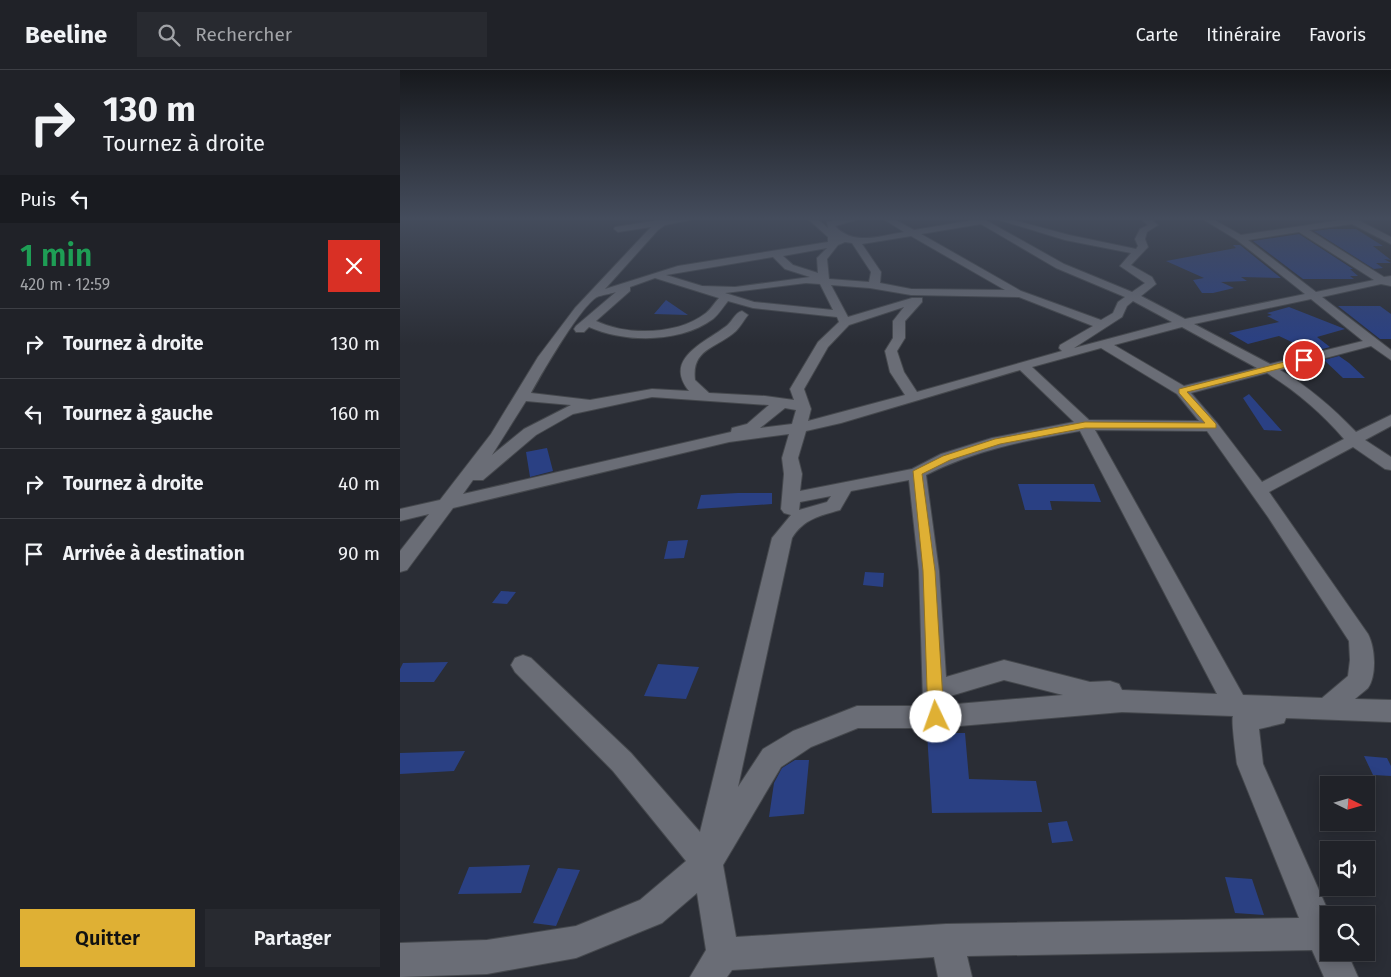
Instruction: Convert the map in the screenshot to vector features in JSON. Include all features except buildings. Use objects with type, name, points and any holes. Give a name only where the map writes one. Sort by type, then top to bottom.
[{"type":"street","points":[[400,565],[498,436],[538,368],[579,310],[625,260]]},
{"type":"street","points":[[593,295],[615,291],[634,282],[705,264],[736,260]]},
{"type":"street","points":[[708,317],[722,287],[739,260]]},
{"type":"street","points":[[782,260],[789,267],[824,280]]},
{"type":"street","points":[[822,260],[824,280],[843,318]]},
{"type":"street","points":[[867,260],[876,272],[874,286]]},
{"type":"street","points":[[960,260],[1020,294],[1102,325]]},
{"type":"street","points":[[1050,260],[1132,296],[1294,384],[1327,410],[1354,440],[1391,465]]},
{"type":"street","points":[[1052,357],[1118,315],[1122,304],[1150,284],[1148,278],[1125,266],[1129,260]]},
{"type":"street","points":[[1269,260],[1391,356]]},
{"type":"street","points":[[1352,260],[1388,282]]},
{"type":"street","points":[[656,276],[698,288],[722,287],[735,290],[806,280],[824,280],[911,292],[1020,294]]},
{"type":"street","points":[[538,368],[634,282]]},
{"type":"street","points":[[400,515],[729,437],[798,428],[1052,357],[1184,323],[1388,282]]},
{"type":"street","points":[[722,287],[753,305],[843,318],[944,293]]},
{"type":"street","points":[[913,397],[897,372],[891,351],[899,338],[899,321],[916,300]]},
{"type":"street","points":[[588,322],[612,332],[643,333],[688,327],[708,317],[742,316],[793,310]]},
{"type":"street","points":[[704,396],[692,388],[688,380],[687,370],[690,361],[705,344],[730,329],[742,316]]},
{"type":"street","points":[[843,318],[823,345],[797,390],[804,409],[790,458],[793,474],[792,509],[782,538],[707,863],[715,966],[946,940],[1320,946]]},
{"type":"street","points":[[1182,391],[1373,342]]},
{"type":"street","points":[[1103,344],[1182,391],[1212,426],[1260,490],[1360,640],[1362,660],[1359,681],[1326,708],[1244,720],[1249,742],[1250,764],[1320,932]]},
{"type":"street","points":[[1023,365],[1085,425],[1232,698]]},
{"type":"street","points":[[446,503],[530,432],[568,411],[596,403],[652,393],[783,402],[802,406]]},
{"type":"street","points":[[522,396],[596,403]]},
{"type":"street","points":[[729,437],[740,429],[752,426],[783,402]]},
{"type":"street","points":[[1260,490],[1391,420]]},
{"type":"street","points":[[792,509],[805,513],[834,506],[844,488],[917,473],[947,458],[998,442],[1085,425],[1212,426]]},
{"type":"street","points":[[917,473],[929,571],[935,704]]},
{"type":"street","points":[[524,664],[622,762],[707,863]]},
{"type":"street","points":[[935,704],[1004,670],[1090,692],[1232,698],[1326,708],[1391,711]]},
{"type":"street","points":[[400,960],[487,957],[576,942],[651,912],[707,863],[772,758],[802,739],[857,717],[935,704],[1232,698]]},
{"type":"street","points":[[946,940],[955,977]]},
{"type":"street","points":[[1333,961],[1341,977]]},
{"type":"route","points":[[936,717],[929,571],[917,473],[947,458],[998,442],[1085,425],[1212,426],[1182,391],[1304,360]]}]
